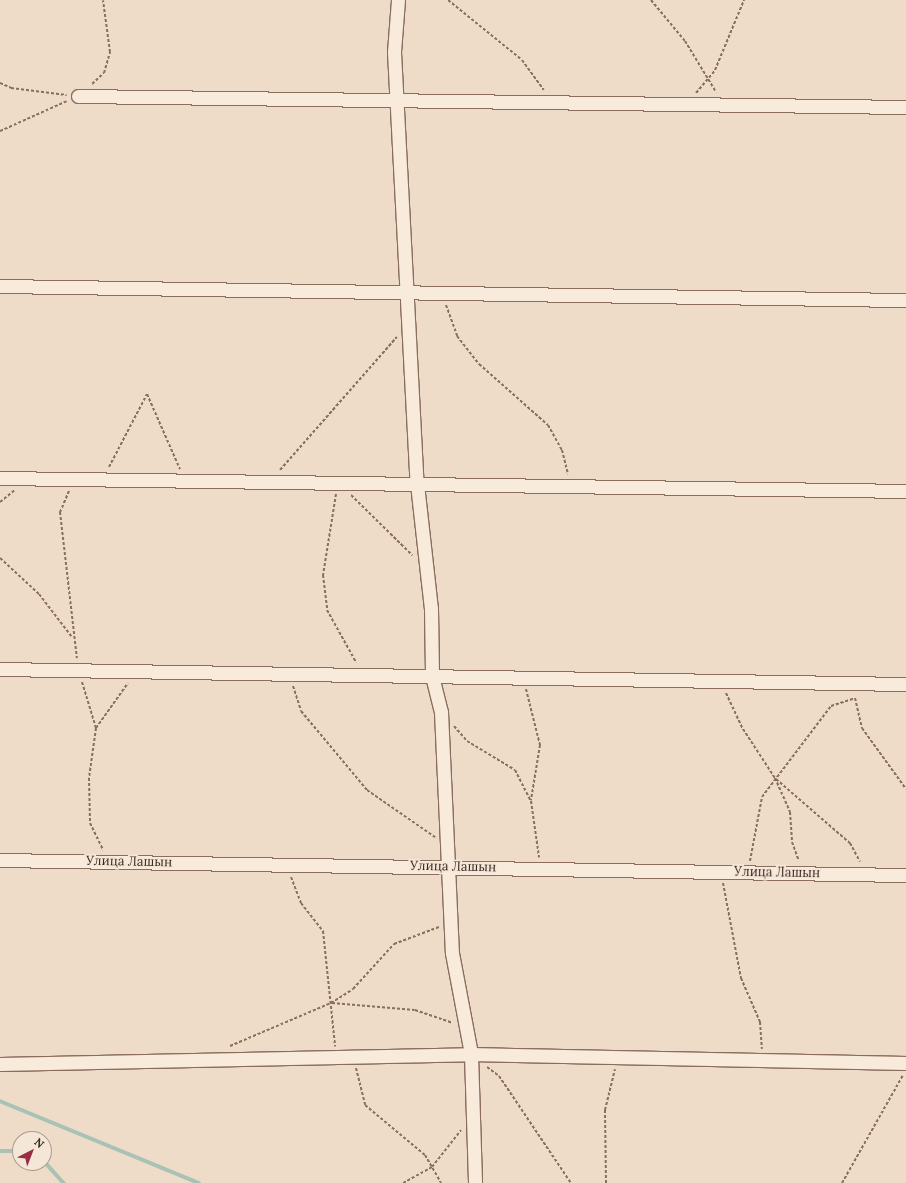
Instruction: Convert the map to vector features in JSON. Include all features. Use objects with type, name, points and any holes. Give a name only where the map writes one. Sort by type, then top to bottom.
[{"type":"street","points":[[398,0],[394,52],[398,100],[406,292],[409,323],[417,484],[426,568],[432,676],[441,712],[446,846],[451,867],[450,923],[464,1028],[471,1054],[475,1183]]},
{"type":"street","points":[[78,96],[906,107]]},
{"type":"street","points":[[0,286],[906,300]]},
{"type":"street","points":[[0,478],[906,491]]},
{"type":"street","points":[[0,669],[906,684]]},
{"type":"street","name":"Улица Лашын","points":[[0,860],[906,875]]},
{"type":"street","points":[[0,1064],[353,1058],[471,1054],[906,1063]]},
{"type":"path","points":[[0,131],[78,96],[104,73],[110,52],[103,0]]},
{"type":"path","points":[[448,0],[522,60],[553,103]]},
{"type":"path","points":[[651,0],[685,41],[706,80],[727,105]]},
{"type":"path","points":[[686,104],[715,70],[744,0]]},
{"type":"path","points":[[0,83],[11,88],[78,96]]},
{"type":"path","points":[[442,293],[457,336],[479,364],[548,425],[562,450],[571,486]]},
{"type":"path","points":[[270,482],[409,323]]},
{"type":"path","points":[[103,479],[147,394],[184,480]]},
{"type":"path","points":[[338,483],[426,568]]},
{"type":"path","points":[[338,483],[324,582],[327,610],[364,675]]},
{"type":"path","points":[[0,558],[39,594],[73,638]]},
{"type":"path","points":[[96,728],[136,671]]},
{"type":"path","points":[[289,674],[301,711],[367,790],[446,846]]},
{"type":"path","points":[[524,678],[540,745],[531,801],[541,869]]},
{"type":"path","points":[[720,681],[743,728],[775,778],[790,812],[792,842],[804,873]]},
{"type":"path","points":[[851,684],[862,728],[906,789]]},
{"type":"path","points":[[748,872],[762,797],[831,706],[855,698]]},
{"type":"path","points":[[441,712],[467,741],[515,770],[531,801]]},
{"type":"path","points":[[775,778],[850,843],[867,874]]},
{"type":"path","points":[[286,865],[301,903],[324,931],[336,1058]]},
{"type":"path","points":[[720,872],[741,978],[760,1022],[762,1060]]},
{"type":"path","points":[[225,1048],[331,1003],[353,989],[394,944],[450,923]]},
{"type":"path","points":[[331,1003],[415,1010],[464,1028]]},
{"type":"path","points":[[471,1054],[499,1076],[571,1183]]},
{"type":"path","points":[[353,1058],[366,1105],[425,1155],[441,1183]]},
{"type":"path","points":[[606,1183],[605,1110],[617,1058]]},
{"type":"path","points":[[842,1183],[906,1070]]},
{"type":"path","points":[[403,1183],[432,1168],[472,1117]]},
{"type":"waterway","points":[[0,1101],[199,1183]]},
{"type":"waterway","points":[[0,1151],[12,1151]]},
{"type":"waterway","points":[[52,1170],[64,1183]]}]
